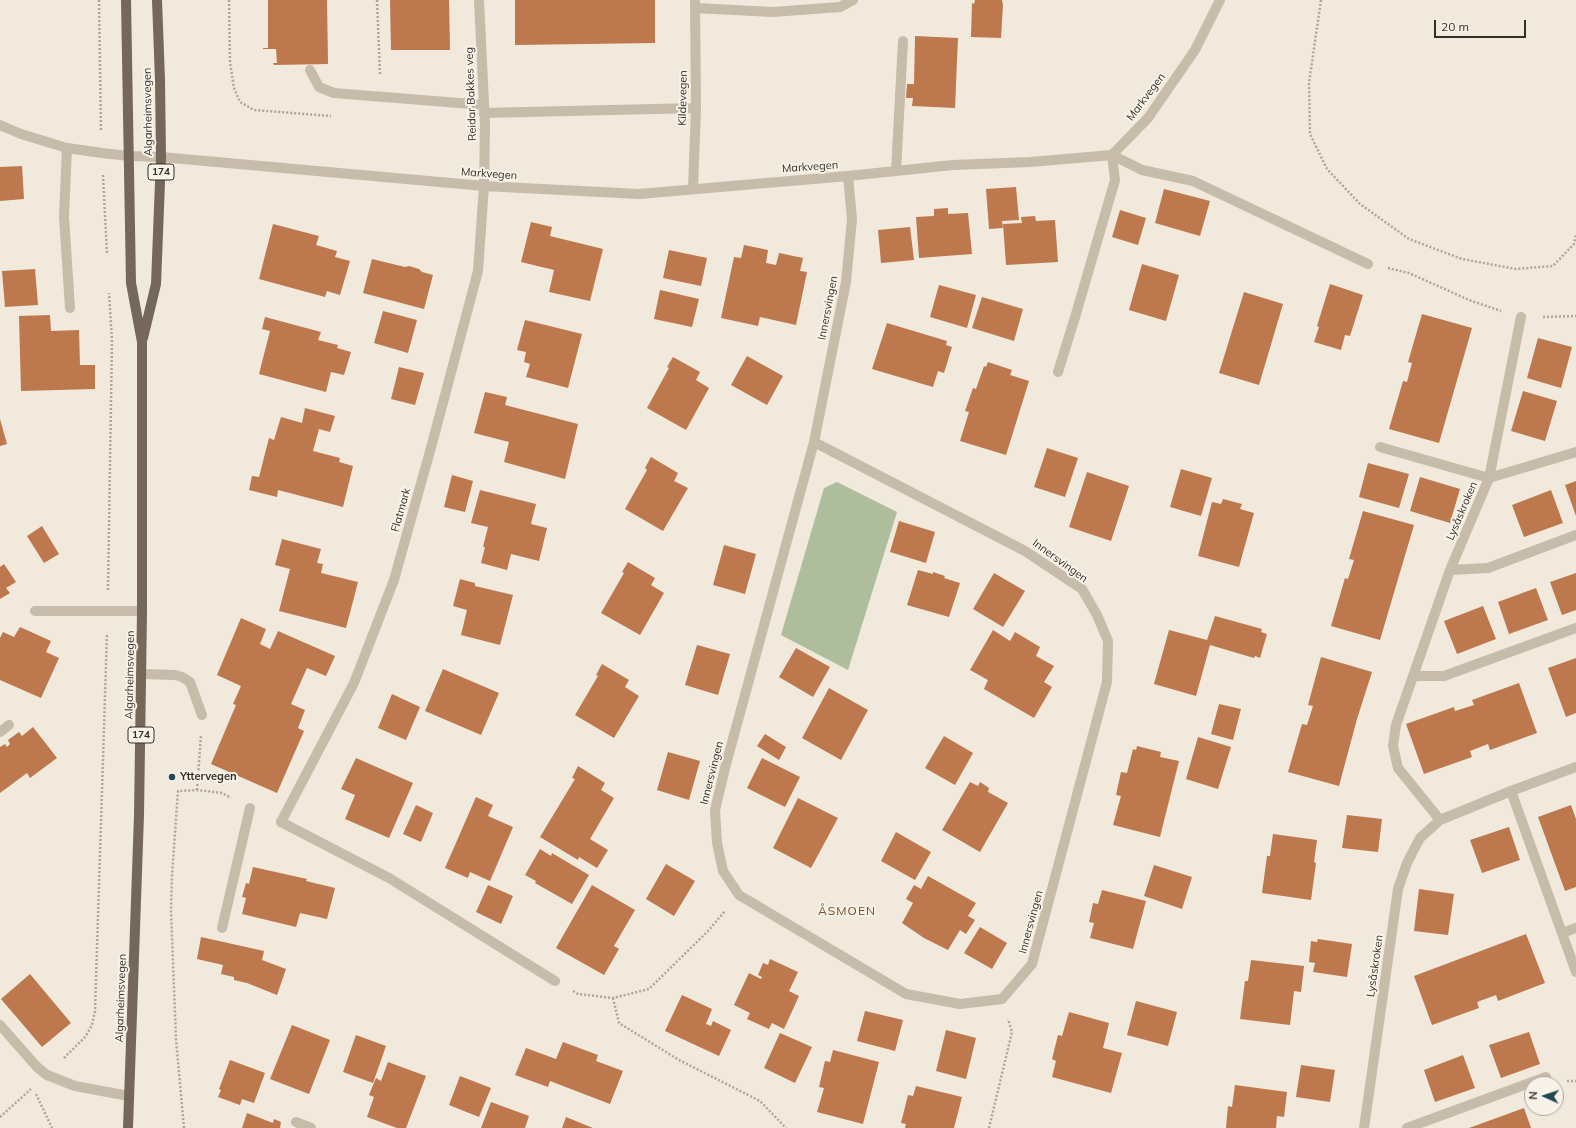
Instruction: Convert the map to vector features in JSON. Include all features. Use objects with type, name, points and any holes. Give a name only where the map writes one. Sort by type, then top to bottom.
[{"type":"main road","name":"Algarheimsvegen","points":[[126,0],[131,283],[142,342],[142,674],[140,815],[128,1128]]},
{"type":"main road","name":"Algarheimsvegen","points":[[142,342],[156,284],[161,157],[157,0]]},
{"type":"street","name":"Reidar Bakkes veg","points":[[479,0],[484,109],[484,186]]},
{"type":"street","name":"Kildevegen","points":[[693,188],[696,108],[695,4],[773,12],[840,7],[853,0]]},
{"type":"street","name":"Markvegen","points":[[0,125],[21,134],[67,148],[129,156],[161,157],[484,186],[639,194],[693,188],[848,176],[953,165],[1030,162],[1112,154],[1148,118],[1195,50],[1220,0]]},
{"type":"street","points":[[896,171],[903,41]]},
{"type":"street","points":[[310,70],[319,87],[334,93],[484,109],[696,108]]},
{"type":"street","points":[[67,148],[64,217],[70,308]]},
{"type":"street","points":[[1112,154],[1142,170],[1192,181],[1368,264]]},
{"type":"street","points":[[1058,372],[1115,180],[1112,154]]},
{"type":"street","name":"Innersvingen","points":[[814,442],[1026,551],[1082,590],[1097,615],[1108,641],[1107,682],[1032,964],[1002,999],[960,1004],[906,994],[739,895],[723,871],[717,843],[715,810],[725,768],[814,442],[846,282],[852,219],[848,176]]},
{"type":"street","name":"Flatmark","points":[[484,186],[478,271],[394,580],[354,683],[281,822],[389,878],[555,981]]},
{"type":"street","points":[[1380,447],[1489,478],[1521,317]]},
{"type":"street","name":"Lysåskroken","points":[[1440,820],[1398,768],[1393,746],[1396,725],[1450,570],[1489,478],[1576,452]]},
{"type":"street","points":[[1450,570],[1488,568],[1576,536]]},
{"type":"street","points":[[35,610],[107,612],[142,611]]},
{"type":"street","points":[[1414,676],[1444,676],[1576,628]]},
{"type":"street","points":[[142,674],[175,675],[190,682],[202,715]]},
{"type":"street","points":[[0,732],[9,725]]},
{"type":"street","name":"Lysåskroken","points":[[1364,1128],[1398,889],[1407,863],[1420,838],[1440,820],[1511,790],[1576,767]]},
{"type":"street","points":[[1511,790],[1576,972]]},
{"type":"street","points":[[222,928],[250,808]]},
{"type":"street","points":[[1562,933],[1576,928]]},
{"type":"street","points":[[0,1025],[37,1067],[47,1075],[75,1086],[129,1096]]},
{"type":"street","points":[[1407,1128],[1524,1085]]},
{"type":"street","points":[[296,1122],[311,1128]]},
{"type":"path","points":[[99,0],[102,153],[107,254]]},
{"type":"path","points":[[229,0],[230,62],[234,88],[240,102],[254,110],[333,116]]},
{"type":"path","points":[[377,0],[380,97]]},
{"type":"path","points":[[1321,0],[1309,82],[1310,134],[1327,169],[1360,204],[1409,239],[1462,259],[1516,269],[1553,266],[1574,244],[1576,234]]},
{"type":"path","points":[[1368,264],[1409,273],[1469,300],[1521,317],[1576,316]]},
{"type":"path","points":[[47,1075],[86,1036],[94,1018],[100,884],[107,612],[112,340],[109,286]]},
{"type":"path","points":[[197,790],[202,715]]},
{"type":"path","points":[[178,791],[172,875],[172,911],[176,1039],[184,1128]]},
{"type":"path","points":[[555,981],[578,994],[613,998],[648,989],[708,931],[739,895]]},
{"type":"path","points":[[613,998],[619,1023],[679,1060],[760,1101],[786,1128]]},
{"type":"path","points":[[989,1128],[1012,1032],[1002,999]]},
{"type":"path","points":[[0,1116],[33,1087],[52,1128]]},
{"type":"green space","points":[[837,482],[897,512],[848,670],[781,635],[824,488]]},
{"type":"building","points":[[268,0],[327,0],[328,64],[274,65],[273,63],[277,63],[276,49],[263,49],[268,48]]},
{"type":"building","points":[[390,0],[449,0],[450,50],[391,50]]},
{"type":"building","points":[[515,0],[655,0],[655,43],[515,45]]},
{"type":"building","points":[[975,0],[1002,0],[1001,38],[971,37],[972,3],[974,4]]},
{"type":"building","points":[[915,36],[958,38],[955,108],[912,106],[913,98],[906,98],[907,84],[914,84]]},
{"type":"building","points":[[22,166],[24,199],[0,201],[0,167]]},
{"type":"building","points":[[1016,187],[1019,220],[1002,221],[1003,228],[989,229],[986,189]]},
{"type":"building","points":[[1164,189],[1210,201],[1200,236],[1155,223]]},
{"type":"building","points":[[948,208],[948,214],[968,213],[972,254],[919,258],[916,217],[934,216],[934,209]]},
{"type":"building","points":[[1120,210],[1146,218],[1138,245],[1112,237]]},
{"type":"building","points":[[1035,216],[1036,221],[1055,220],[1058,262],[1006,265],[1003,224],[1022,223],[1021,217]]},
{"type":"building","points":[[531,222],[552,227],[550,236],[603,249],[590,301],[549,292],[554,270],[521,262]]},
{"type":"building","points":[[273,224],[319,236],[316,245],[337,251],[335,257],[350,261],[340,295],[327,291],[325,297],[259,279]]},
{"type":"building","points":[[910,227],[914,260],[881,263],[878,230]]},
{"type":"building","points":[[744,245],[768,250],[766,263],[776,265],[779,253],[803,258],[800,271],[807,272],[796,325],[760,317],[758,326],[721,318],[734,257],[741,258]]},
{"type":"building","points":[[669,250],[707,258],[701,286],[663,278]]},
{"type":"building","points":[[372,259],[405,267],[409,266],[433,275],[424,309],[363,293]]},
{"type":"building","points":[[1142,264],[1179,275],[1166,321],[1129,310]]},
{"type":"building","points":[[35,269],[38,305],[5,307],[2,271]]},
{"type":"building","points":[[1330,284],[1363,295],[1350,336],[1345,335],[1341,350],[1314,342],[1319,327],[1317,326]]},
{"type":"building","points":[[939,285],[976,295],[967,328],[930,317]]},
{"type":"building","points":[[660,290],[699,299],[692,327],[654,319]]},
{"type":"building","points":[[1244,292],[1283,304],[1259,385],[1219,373]]},
{"type":"building","points":[[982,297],[1023,309],[1014,341],[972,328]]},
{"type":"building","points":[[383,311],[417,320],[408,353],[374,343]]},
{"type":"building","points":[[1422,314],[1472,328],[1439,443],[1389,429],[1403,381],[1407,382],[1412,363],[1408,362]]},
{"type":"building","points":[[50,315],[51,331],[79,330],[80,365],[95,365],[95,389],[21,391],[19,316]]},
{"type":"building","points":[[265,317],[321,332],[318,340],[338,345],[337,348],[351,352],[344,375],[331,372],[326,392],[259,374],[270,331],[262,329]]},
{"type":"building","points":[[525,320],[582,334],[568,388],[526,377],[530,364],[524,362],[526,352],[517,350]]},
{"type":"building","points":[[887,323],[947,341],[946,345],[952,347],[944,373],[938,371],[933,387],[872,369]]},
{"type":"building","points":[[1538,338],[1572,347],[1561,388],[1527,378]]},
{"type":"building","points":[[747,356],[783,376],[767,405],[731,385]]},
{"type":"building","points":[[673,357],[700,372],[696,380],[709,388],[686,430],[647,408],[669,368],[667,367]]},
{"type":"building","points":[[988,362],[1012,370],[1010,375],[1029,381],[1006,455],[960,441],[969,412],[965,411],[973,388],[976,389],[984,366],[986,367]]},
{"type":"building","points":[[399,367],[424,373],[415,405],[391,399]]},
{"type":"building","points":[[1523,391],[1557,401],[1545,441],[1511,431]]},
{"type":"building","points":[[485,392],[507,397],[505,405],[578,424],[565,479],[504,462],[509,442],[474,433]]},
{"type":"building","points":[[305,408],[335,416],[330,432],[319,429],[313,451],[340,458],[339,462],[353,466],[343,507],[278,490],[277,497],[249,490],[252,476],[259,477],[269,438],[274,440],[281,417],[302,423]]},
{"type":"building","points":[[0,419],[7,444],[0,446]]},
{"type":"building","points":[[1047,448],[1078,458],[1065,497],[1034,487]]},
{"type":"building","points":[[651,457],[678,473],[674,481],[688,488],[663,531],[625,509],[647,470],[645,468]]},
{"type":"building","points":[[1368,463],[1409,474],[1399,508],[1359,497]]},
{"type":"building","points":[[1181,469],[1212,478],[1201,516],[1170,507]]},
{"type":"building","points":[[1087,472],[1129,486],[1111,541],[1069,527]]},
{"type":"building","points":[[452,475],[473,481],[465,512],[444,507]]},
{"type":"building","points":[[1420,477],[1460,489],[1450,523],[1410,511]]},
{"type":"building","points":[[1576,481],[1576,516],[1565,485]]},
{"type":"building","points":[[480,490],[536,504],[531,524],[547,528],[539,561],[511,554],[507,570],[481,563],[488,527],[471,523]]},
{"type":"building","points":[[1551,490],[1563,523],[1524,537],[1512,505]]},
{"type":"building","points":[[1223,499],[1242,504],[1240,509],[1254,513],[1239,567],[1198,556],[1212,502],[1221,504]]},
{"type":"building","points":[[1363,511],[1414,525],[1380,640],[1331,626],[1345,578],[1348,579],[1354,560],[1349,559]]},
{"type":"building","points":[[899,521],[935,532],[926,563],[890,552]]},
{"type":"building","points":[[42,526],[59,554],[44,563],[27,536]]},
{"type":"building","points":[[282,539],[321,549],[317,563],[323,564],[321,573],[358,582],[346,628],[279,611],[290,569],[275,565]]},
{"type":"building","points":[[724,545],[756,554],[745,594],[713,585]]},
{"type":"building","points":[[628,562],[655,578],[651,585],[664,593],[640,635],[601,613],[624,573],[622,572]]},
{"type":"building","points":[[4,564],[16,582],[6,588],[10,593],[0,599],[0,567]]},
{"type":"building","points":[[918,570],[933,574],[933,572],[945,576],[944,578],[960,583],[949,617],[907,605]]},
{"type":"building","points":[[994,573],[1025,591],[1003,627],[973,609]]},
{"type":"building","points":[[1576,573],[1576,610],[1562,615],[1550,582]]},
{"type":"building","points":[[460,579],[475,583],[475,586],[513,595],[500,645],[461,635],[467,610],[453,606]]},
{"type":"building","points":[[1536,588],[1548,620],[1509,634],[1498,602]]},
{"type":"building","points":[[1483,606],[1496,639],[1457,654],[1444,621]]},
{"type":"building","points":[[1215,616],[1262,629],[1261,632],[1267,634],[1260,658],[1255,656],[1254,658],[1210,645],[1196,696],[1154,684],[1169,630],[1207,640]]},
{"type":"building","points":[[241,618],[266,629],[260,644],[270,649],[278,631],[335,656],[326,676],[307,668],[291,704],[305,710],[298,728],[304,731],[277,793],[211,764],[236,705],[233,704],[241,686],[217,675]]},
{"type":"building","points":[[20,627],[51,641],[46,652],[59,658],[41,698],[0,680],[0,638],[3,632],[14,637]]},
{"type":"building","points":[[993,630],[1010,641],[1015,632],[1040,647],[1036,656],[1054,666],[1044,682],[1052,687],[1034,718],[984,689],[988,680],[970,670]]},
{"type":"building","points":[[697,645],[730,654],[718,695],[685,685]]},
{"type":"building","points":[[796,648],[830,667],[813,697],[779,677]]},
{"type":"building","points":[[1321,657],[1372,672],[1357,719],[1339,786],[1288,772],[1302,724],[1307,725],[1313,706],[1308,705]]},
{"type":"building","points":[[1576,658],[1576,713],[1566,717],[1548,668]]},
{"type":"building","points":[[602,664],[629,680],[625,687],[639,696],[614,738],[575,715],[598,676],[596,675]]},
{"type":"building","points":[[443,669],[499,693],[481,735],[425,711]]},
{"type":"building","points":[[1519,683],[1537,733],[1490,750],[1488,744],[1470,751],[1472,757],[1424,774],[1406,724],[1454,707],[1455,711],[1474,705],[1472,700]]},
{"type":"building","points":[[829,688],[868,710],[841,760],[802,738]]},
{"type":"building","points":[[392,694],[420,707],[406,740],[378,728]]},
{"type":"building","points":[[1219,704],[1241,709],[1233,740],[1211,734]]},
{"type":"building","points":[[33,727],[57,758],[30,778],[27,773],[0,793],[0,747],[5,744],[7,747],[10,744],[8,740],[19,732],[22,736]]},
{"type":"building","points":[[765,734],[786,747],[779,760],[757,746]]},
{"type":"building","points":[[944,736],[973,753],[955,785],[925,768]]},
{"type":"building","points":[[1198,737],[1231,747],[1218,789],[1186,779]]},
{"type":"building","points":[[1137,746],[1161,752],[1160,757],[1179,761],[1160,837],[1113,825],[1121,796],[1116,795],[1121,772],[1127,773],[1133,749],[1136,750]]},
{"type":"building","points":[[668,752],[700,761],[689,800],[657,790]]},
{"type":"building","points":[[356,758],[413,783],[389,838],[345,819],[355,795],[341,789]]},
{"type":"building","points":[[762,758],[800,777],[785,807],[747,788]]},
{"type":"building","points":[[578,766],[605,783],[601,790],[614,798],[590,839],[608,850],[597,868],[579,857],[578,860],[540,837],[575,779],[572,778]]},
{"type":"building","points":[[970,782],[978,786],[980,782],[989,788],[988,792],[1008,803],[980,852],[942,830]]},
{"type":"building","points":[[476,797],[493,805],[488,816],[513,827],[490,881],[470,872],[468,878],[445,868]]},
{"type":"building","points":[[798,798],[838,818],[811,868],[773,848]]},
{"type":"building","points":[[416,805],[433,813],[421,842],[403,834]]},
{"type":"building","points":[[1571,805],[1576,819],[1576,887],[1565,891],[1538,817]]},
{"type":"building","points":[[1347,815],[1382,819],[1378,852],[1342,848]]},
{"type":"building","points":[[1509,827],[1520,860],[1482,873],[1470,840]]},
{"type":"building","points":[[896,832],[931,852],[915,880],[881,861]]},
{"type":"building","points":[[1273,834],[1317,840],[1314,862],[1316,863],[1311,900],[1262,893],[1267,856],[1270,856]]},
{"type":"building","points":[[540,849],[551,856],[552,853],[589,875],[572,904],[535,883],[536,881],[525,875]]},
{"type":"building","points":[[666,864],[695,881],[674,916],[646,899]]},
{"type":"building","points":[[1154,865],[1192,877],[1182,909],[1144,896]]},
{"type":"building","points":[[253,867],[307,879],[306,881],[335,888],[327,919],[300,913],[296,927],[242,914],[246,898],[242,897],[246,883],[249,884]]},
{"type":"building","points":[[928,876],[976,903],[968,916],[975,920],[966,934],[960,930],[948,950],[924,938],[902,923],[913,903],[906,899],[914,885],[921,889]]},
{"type":"building","points":[[488,885],[513,896],[501,924],[476,912]]},
{"type":"building","points":[[592,885],[635,910],[614,946],[619,949],[604,975],[556,948]]},
{"type":"building","points":[[1419,889],[1454,894],[1448,935],[1414,931]]},
{"type":"building","points":[[1102,890],[1146,901],[1133,949],[1090,938],[1094,923],[1089,922],[1093,903],[1098,904]]},
{"type":"building","points":[[980,927],[1007,943],[992,969],[964,953]]},
{"type":"building","points":[[1526,934],[1545,983],[1498,1001],[1496,995],[1477,1002],[1479,1008],[1432,1025],[1414,976]]},
{"type":"building","points":[[201,937],[264,951],[262,960],[286,969],[277,995],[247,983],[234,980],[234,977],[221,974],[223,965],[197,959]]},
{"type":"building","points":[[1318,939],[1352,944],[1347,977],[1313,972],[1315,963],[1309,962],[1311,941],[1317,942]]},
{"type":"building","points":[[770,959],[798,972],[789,991],[799,996],[784,1029],[772,1023],[769,1029],[747,1019],[750,1013],[734,1005],[749,973],[761,979],[762,977],[758,975],[763,963],[768,965]]},
{"type":"building","points":[[1251,960],[1304,966],[1301,992],[1294,991],[1290,1025],[1240,1019],[1245,981],[1248,981]]},
{"type":"building","points":[[30,974],[71,1023],[42,1047],[1,999]]},
{"type":"building","points":[[682,995],[712,1009],[706,1024],[711,1026],[713,1021],[731,1030],[719,1056],[665,1031]]},
{"type":"building","points":[[1136,1001],[1177,1012],[1168,1046],[1127,1035]]},
{"type":"building","points":[[865,1011],[903,1020],[895,1051],[857,1041]]},
{"type":"building","points":[[1069,1012],[1109,1023],[1103,1048],[1122,1053],[1111,1093],[1052,1077],[1056,1061],[1052,1059],[1058,1035],[1062,1036]]},
{"type":"building","points":[[292,1025],[330,1040],[309,1094],[270,1079]]},
{"type":"building","points":[[946,1030],[976,1038],[966,1079],[936,1071]]},
{"type":"building","points":[[1529,1032],[1540,1064],[1501,1078],[1489,1045]]},
{"type":"building","points":[[780,1033],[812,1047],[795,1083],[764,1068]]},
{"type":"building","points":[[356,1035],[386,1046],[373,1083],[343,1072]]},
{"type":"building","points":[[563,1042],[598,1055],[596,1061],[623,1071],[610,1104],[550,1081],[548,1087],[515,1075],[526,1048],[556,1059]]},
{"type":"building","points":[[833,1050],[879,1062],[863,1124],[817,1112],[824,1088],[819,1087],[825,1061],[830,1062]]},
{"type":"building","points":[[1463,1055],[1475,1088],[1435,1102],[1424,1070]]},
{"type":"building","points":[[230,1060],[265,1073],[254,1103],[242,1099],[240,1105],[218,1097],[221,1090],[219,1089]]},
{"type":"building","points":[[388,1062],[426,1076],[406,1128],[397,1128],[367,1117],[374,1097],[369,1095],[376,1078],[381,1081]]},
{"type":"building","points":[[1301,1065],[1335,1070],[1330,1102],[1296,1097]]},
{"type":"building","points":[[460,1076],[491,1088],[479,1117],[449,1105]]},
{"type":"building","points":[[1235,1085],[1287,1092],[1284,1117],[1277,1116],[1276,1128],[1226,1128],[1228,1106],[1232,1107]]},
{"type":"building","points":[[916,1086],[962,1097],[954,1128],[905,1128],[906,1124],[901,1123],[908,1095],[913,1096]]},
{"type":"building","points":[[491,1102],[529,1116],[525,1128],[481,1128]]},
{"type":"building","points":[[1524,1108],[1524,1116],[1527,1116],[1531,1128],[1469,1128]]},
{"type":"building","points":[[247,1113],[273,1123],[274,1119],[281,1122],[280,1128],[242,1128]]},
{"type":"building","points":[[566,1117],[593,1128],[562,1128]]},
{"type":"place","name":"Yttervegen","points":[[172,777]]},
{"type":"district","name":"ÅSMOEN","points":[[847,911]]}]
